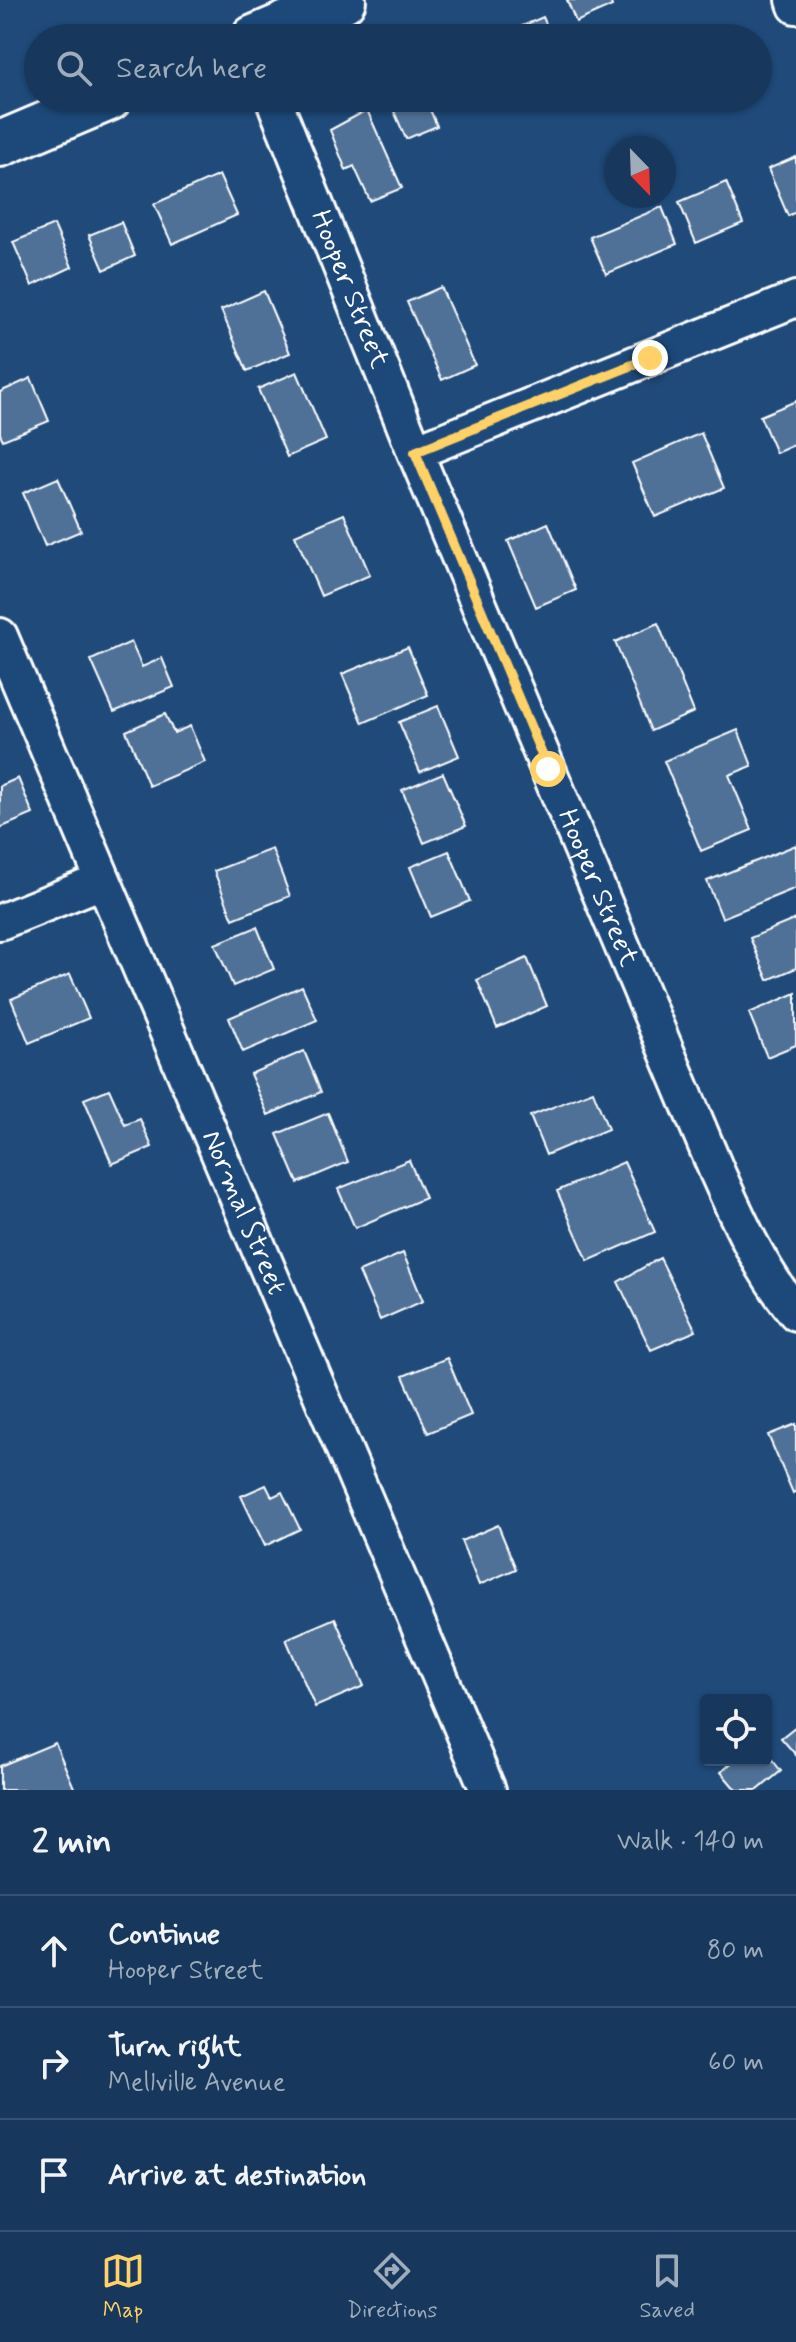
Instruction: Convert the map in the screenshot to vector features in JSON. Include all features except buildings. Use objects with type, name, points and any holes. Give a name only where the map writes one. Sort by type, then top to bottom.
[{"type":"street","points":[[287,24],[343,0]]},
{"type":"street","points":[[794,0],[796,6]]},
{"type":"street","points":[[0,144],[76,112]]},
{"type":"street","name":"Hooper Street","points":[[279,112],[415,452],[717,1172],[749,1242],[796,1313]]},
{"type":"street","points":[[415,452],[796,299]]},
{"type":"street","name":"Normal Street","points":[[0,636],[488,1790]]},
{"type":"street","points":[[0,922],[102,881]]},
{"type":"route","points":[[548,769],[415,452],[650,358]]}]
